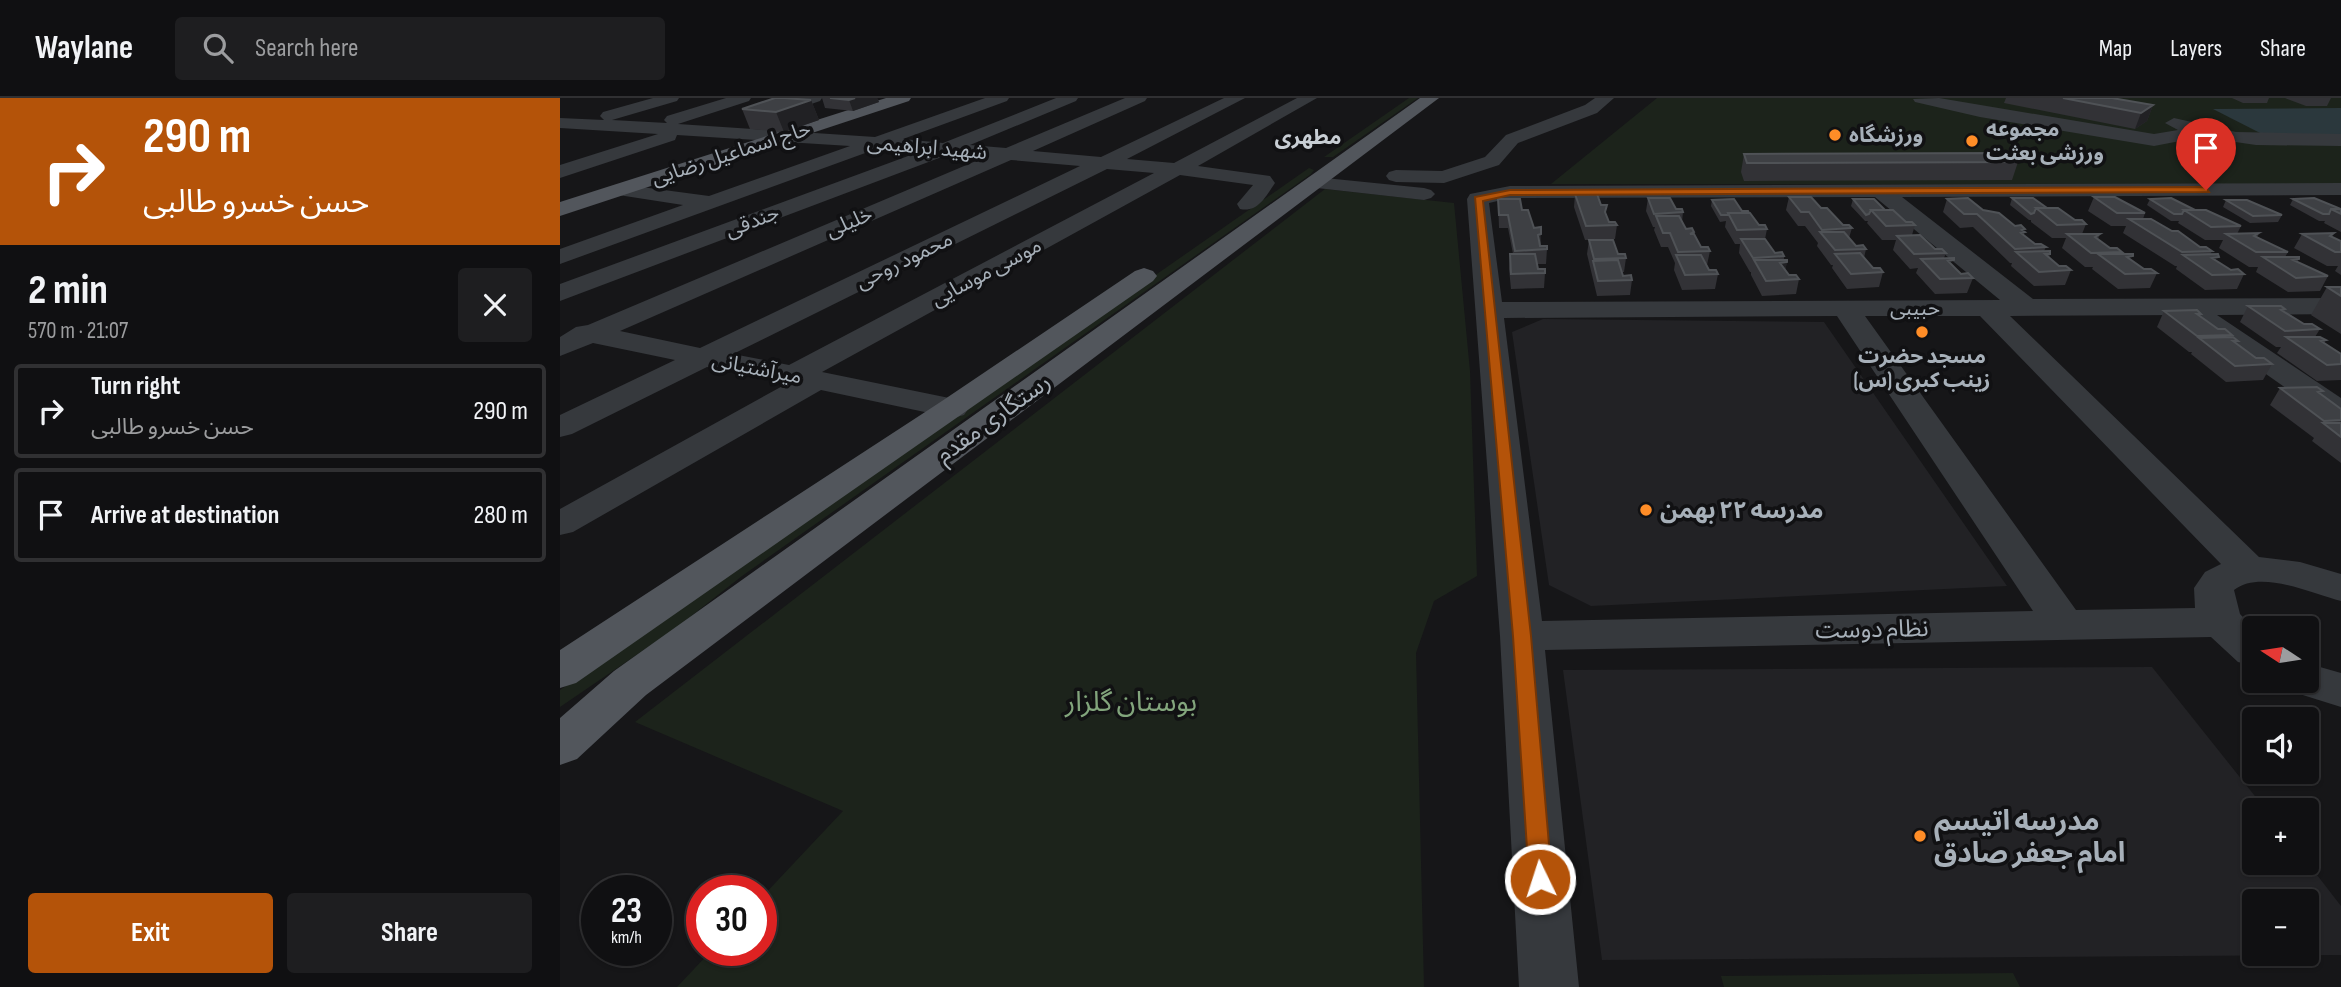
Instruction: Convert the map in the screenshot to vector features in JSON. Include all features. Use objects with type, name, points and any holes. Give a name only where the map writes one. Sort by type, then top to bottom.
[{"type":"main road","name":"حاج اسماعیل رضایی","points":[[560,209],[903,98]]},
{"type":"main road","name":"رستگاری مقدم","points":[[560,672],[953,408],[1248,204],[1319,172],[1403,98]]},
{"type":"main road","name":"رستگاری مقدم","points":[[560,746],[630,682],[1319,172],[1432,98]]},
{"type":"main road","points":[[560,716],[630,682]]},
{"type":"street","points":[[560,123],[583,133],[671,98]]},
{"type":"street","points":[[713,131],[814,98]]},
{"type":"street","points":[[560,257],[1001,98]]},
{"type":"street","name":"جندقی","points":[[560,293],[945,149],[1070,98]]},
{"type":"street","name":"خلیلی","points":[[560,347],[1139,98]]},
{"type":"street","name":"محمود روحی","points":[[560,427],[1237,98]]},
{"type":"street","name":"موسی موسایی","points":[[560,524],[806,378],[1309,98]]},
{"type":"street","points":[[1396,176],[1444,177],[1492,161],[1512,139],[1591,110],[1606,98]]},
{"type":"street","points":[[1921,99],[1980,112],[2154,141],[2198,132]]},
{"type":"street","points":[[560,130],[583,133],[641,127],[710,108],[737,104]]},
{"type":"street","points":[[864,110],[918,116]]},
{"type":"street","points":[[2154,115],[2198,132],[2262,141],[2341,140]]},
{"type":"street","name":"شهید ابراهیمی","points":[[641,127],[788,135],[1178,169],[1263,180],[1265,183],[1248,204]]},
{"type":"street","points":[[560,172],[674,135]]},
{"type":"street","points":[[1319,172],[1478,199],[1510,192],[2341,190]]},
{"type":"street","points":[[619,190],[712,202]]},
{"type":"street","points":[[1881,191],[2027,308]]},
{"type":"street","points":[[560,195],[590,199]]},
{"type":"street","points":[[1478,199],[1522,636],[1549,987]]},
{"type":"street","points":[[800,203],[834,209]]},
{"type":"street","points":[[617,217],[690,229]]},
{"type":"street","points":[[731,255],[762,260]]},
{"type":"street","points":[[671,279],[704,285]]},
{"type":"street","name":"حبیبی","points":[[1489,310],[2341,306]]},
{"type":"street","points":[[2188,307],[2341,412]]},
{"type":"street","points":[[1987,308],[2250,571]]},
{"type":"street","points":[[1846,309],[2064,625]]},
{"type":"street","name":"میرآشتیانی","points":[[560,327],[953,408]]},
{"type":"street","points":[[2242,640],[2222,622],[2213,603],[2214,588],[2227,576],[2250,571],[2280,571],[2341,588]]},
{"type":"street","name":"نظام دوست","points":[[1522,636],[2222,622]]},
{"type":"street","points":[[2319,683],[2341,690]]},
{"type":"shaded area","points":[[2341,108],[2341,135],[2264,135],[2213,109]]},
{"type":"shaded area","points":[[1543,319],[1824,322],[2007,586],[1591,606],[1549,585],[1512,332]]},
{"type":"shaded area","name":"مدرسه اتیسم امام جعفر صادق","points":[[2152,667],[2242,780],[2242,784],[2245,784],[2256,798],[2242,798],[2242,875],[2317,875],[2341,906],[2341,955],[2319,955],[2319,889],[2242,889],[2242,956],[1602,960],[1563,670]]},
{"type":"green space","points":[[1409,98],[1418,98],[1333,157],[1324,157]]},
{"type":"green space","name":"مجموعه ورزشی بعثت","points":[[1657,98],[2341,98],[2341,185],[1551,184]]},
{"type":"green space","points":[[1309,168],[1314,170],[1311,174],[742,576],[676,628],[560,707],[560,690]]},
{"type":"green space","name":"بوستان گلزار","points":[[1325,189],[1454,203],[1470,371],[1477,576],[1434,601],[1416,653],[1424,987],[677,987],[697,966],[777,966],[777,881],[843,811],[635,722]]},
{"type":"green space","points":[[2013,973],[2020,987],[1724,987],[1721,976]]},
{"type":"building","points":[[775,98],[811,100],[776,112],[742,109]]},
{"type":"building","points":[[2063,98],[2112,98],[2153,105],[2141,113]]},
{"type":"building","points":[[2006,153],[2018,162],[1747,163],[1744,154]]},
{"type":"building","points":[[1575,194],[1597,194],[1601,205],[1607,205],[1605,212],[1609,222],[1615,222],[1617,225],[1586,226]]},
{"type":"building","points":[[1789,197],[1811,197],[1821,208],[1827,208],[1843,225],[1852,228],[1822,230],[1809,212],[1801,212]]},
{"type":"building","points":[[2094,197],[2115,197],[2145,213],[2117,213]]},
{"type":"building","points":[[1648,198],[1670,198],[1676,209],[1682,209],[1683,212],[1654,214]]},
{"type":"building","points":[[1968,198],[1983,210],[1999,213],[2015,226],[2021,225],[2025,232],[2021,233],[2035,244],[2046,247],[2015,249],[1977,214],[1964,214],[1947,199]]},
{"type":"building","points":[[2012,198],[2033,198],[2047,208],[2036,208],[2031,214]]},
{"type":"building","points":[[2171,198],[2195,210],[2174,214],[2150,199]]},
{"type":"building","points":[[2314,198],[2341,209],[2331,209],[2329,214],[2323,214],[2293,199]]},
{"type":"building","points":[[1498,199],[1520,199],[1522,210],[1528,210],[1534,228],[1541,227],[1541,234],[1538,235],[1540,246],[1547,246],[1547,249],[1515,251],[1508,215],[1499,215]]},
{"type":"building","points":[[1734,199],[1742,211],[1749,213],[1721,215],[1712,200]]},
{"type":"building","points":[[1853,199],[1874,199],[1885,210],[1871,210],[1866,215]]},
{"type":"building","points":[[2226,200],[2247,200],[2282,215],[2253,216]]},
{"type":"building","points":[[2036,208],[2058,208],[2086,224],[2057,225]]},
{"type":"building","points":[[1871,210],[1893,210],[1906,222],[1915,225],[1886,226]]},
{"type":"building","points":[[2184,210],[2206,210],[2241,226],[2211,227]]},
{"type":"building","points":[[1728,213],[1750,213],[1759,225],[1765,225],[1767,229],[1737,230]]},
{"type":"building","points":[[1656,216],[1679,216],[1686,229],[1692,228],[1694,232],[1690,234],[1694,234],[1701,247],[1708,247],[1710,251],[1678,252],[1670,233],[1663,233]]},
{"type":"building","points":[[2129,219],[2151,219],[2212,251],[2182,252]]},
{"type":"building","points":[[1820,232],[1844,232],[1856,246],[1863,245],[1866,249],[1835,250]]},
{"type":"building","points":[[2259,233],[2254,236],[2288,252],[2256,252],[2226,234]]},
{"type":"building","points":[[2334,233],[2330,236],[2341,241],[2341,252],[2335,252],[2302,234]]},
{"type":"building","points":[[2067,234],[2100,234],[2095,237],[2110,248],[2117,248],[2122,252],[2091,253]]},
{"type":"building","points":[[1920,235],[1935,249],[1942,249],[1946,253],[1914,254],[1897,236]]},
{"type":"building","points":[[1741,239],[1765,239],[1775,253],[1782,252],[1784,256],[1753,258]]},
{"type":"building","points":[[1589,240],[1613,240],[1618,254],[1625,254],[1626,258],[1594,259]]},
{"type":"building","points":[[2050,251],[2050,254],[2045,254],[2059,266],[2066,266],[2071,270],[2039,272],[2016,252]]},
{"type":"building","points":[[1860,253],[1873,268],[1880,268],[1883,272],[1851,274],[1835,254]]},
{"type":"building","points":[[1510,254],[1535,254],[1538,269],[1545,269],[1545,273],[1511,274]]},
{"type":"building","points":[[2098,254],[2133,254],[2127,257],[2144,269],[2157,273],[2125,274]]},
{"type":"building","points":[[2218,254],[2219,257],[2212,258],[2231,270],[2238,269],[2244,274],[2212,275],[2183,255]]},
{"type":"building","points":[[1676,255],[1701,255],[1709,270],[1716,270],[1718,274],[1685,275]]},
{"type":"building","points":[[2263,257],[2299,257],[2293,260],[2328,276],[2296,278]]},
{"type":"building","points":[[1954,258],[1948,261],[1961,274],[1968,273],[1973,278],[1940,279],[1921,259]]},
{"type":"building","points":[[1618,260],[1623,276],[1631,275],[1632,280],[1598,281],[1593,261]]},
{"type":"building","points":[[1754,260],[1787,260],[1780,263],[1789,275],[1796,275],[1799,279],[1766,281]]},
{"type":"building","points":[[2327,287],[2341,287],[2341,296]]},
{"type":"building","points":[[2248,306],[2281,306],[2285,309],[2281,310],[2304,324],[2312,324],[2320,329],[2285,331]]},
{"type":"building","points":[[2197,310],[2201,314],[2197,314],[2218,329],[2225,329],[2232,335],[2197,336],[2164,311]]},
{"type":"building","points":[[2233,337],[2238,341],[2233,341],[2256,358],[2264,358],[2272,364],[2235,366],[2199,338]]},
{"type":"building","points":[[2286,337],[2320,337],[2326,340],[2321,341],[2341,354],[2341,364],[2327,365]]},
{"type":"building","points":[[2317,387],[2323,391],[2318,392],[2341,409],[2341,420],[2324,421],[2280,388]]},
{"type":"building","points":[[2323,423],[2341,423],[2341,437]]},
{"type":"place","name":"ورزشگاه","points":[[1835,135]]},
{"type":"place","name":"مجموعه ورزشی بعثت","points":[[1972,141]]},
{"type":"place","name":"مسجد حضرت زینب کبری (س)","points":[[1922,332]]},
{"type":"place","name":"مدرسه ۲۲ بهمن","points":[[1646,510]]},
{"type":"place","name":"مدرسه اتیسم امام جعفر صادق","points":[[1920,836]]},
{"type":"district","name":"مطهری","points":[[1308,137]]},
{"type":"route","points":[[1540,879],[1522,636],[1478,199],[1510,192],[2206,190]]}]
